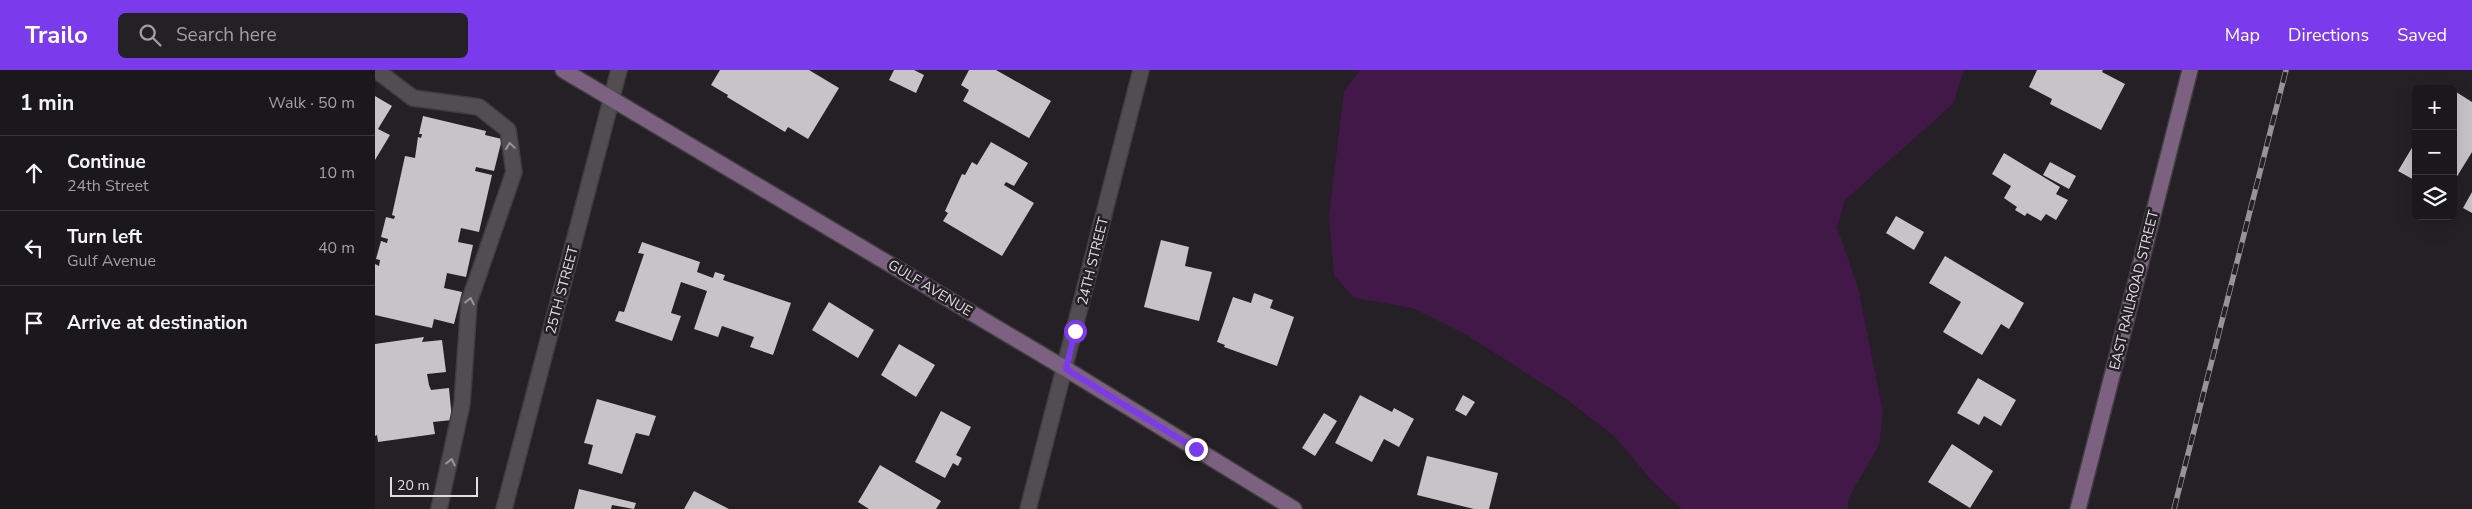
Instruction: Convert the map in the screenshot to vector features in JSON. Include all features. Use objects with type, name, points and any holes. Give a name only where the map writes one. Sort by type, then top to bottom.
[{"type":"street","points":[[376,70],[413,98],[479,107],[508,130],[513,164],[514,172],[469,302],[462,404],[439,509]]},
{"type":"street","name":"GULF AVENUE","points":[[563,70],[1066,369],[1294,509]]},
{"type":"street","name":"25TH STREET","points":[[504,509],[619,70]]},
{"type":"street","name":"24TH STREET","points":[[1028,509],[1066,369],[1141,70]]},
{"type":"street","name":"EAST RAILROAD STREET","points":[[2078,509],[2190,70]]},
{"type":"shaded area","points":[[1360,70],[1964,70],[1953,104],[1845,200],[1837,227],[1858,288],[1883,413],[1879,445],[1848,499],[1848,509],[1682,509],[1653,482],[1614,436],[1565,398],[1467,335],[1413,308],[1354,298],[1334,275],[1329,215],[1344,91]]},
{"type":"building","points":[[720,70],[809,70],[839,88],[808,139],[788,127],[785,132],[727,97],[728,95],[711,85]]},
{"type":"building","points":[[894,70],[914,70],[924,75],[916,93],[889,80]]},
{"type":"building","points":[[969,70],[996,70],[1051,101],[1029,138],[963,101],[969,90],[961,85]]},
{"type":"building","points":[[2037,70],[2103,70],[2102,72],[2125,84],[2101,130],[2050,104],[2052,99],[2029,87]]},
{"type":"building","points":[[2457,93],[2472,102],[2472,152],[2457,176]]},
{"type":"building","points":[[375,96],[392,106],[378,129],[390,135],[375,160]]},
{"type":"building","points":[[423,116],[486,131],[485,135],[502,139],[494,171],[476,167],[475,171],[492,175],[479,232],[461,228],[458,242],[473,245],[466,277],[447,273],[444,288],[462,292],[454,324],[434,319],[432,328],[375,315],[375,264],[379,266],[380,260],[376,259],[381,241],[387,243],[388,239],[381,237],[386,217],[394,219],[395,216],[392,215],[405,156],[415,158],[418,137],[421,138],[422,134],[419,134]]},
{"type":"building","points":[[991,142],[1028,163],[1014,186],[1006,182],[1004,185],[1034,203],[1002,256],[943,221],[948,213],[945,211],[962,174],[965,175],[972,162],[977,165]]},
{"type":"building","points":[[2412,148],[2412,179],[2398,171]]},
{"type":"building","points":[[2004,153],[2060,187],[2056,194],[2068,200],[2056,220],[2046,214],[2041,221],[2027,213],[2025,216],[2015,210],[2017,207],[2004,198],[2011,186],[1992,174]]},
{"type":"building","points":[[2050,162],[2076,176],[2069,189],[2043,175]]},
{"type":"building","points":[[2472,192],[2472,213],[2463,208]]},
{"type":"building","points":[[1896,216],[1924,232],[1914,250],[1886,233]]},
{"type":"building","points":[[1161,240],[1189,247],[1185,266],[1212,272],[1199,321],[1144,307]]},
{"type":"building","points":[[642,242],[700,262],[697,272],[713,278],[715,272],[725,275],[723,280],[791,303],[773,355],[750,347],[754,337],[722,326],[718,337],[694,329],[707,291],[681,282],[671,313],[681,316],[672,341],[615,321],[619,311],[624,312],[644,254],[638,253]]},
{"type":"building","points":[[1945,256],[2024,303],[2009,329],[2001,324],[1982,355],[1943,332],[1961,302],[1929,283]]},
{"type":"building","points":[[1254,293],[1273,300],[1270,308],[1294,317],[1277,366],[1224,347],[1225,345],[1217,342],[1233,297],[1251,303]]},
{"type":"building","points":[[829,302],[874,330],[858,358],[812,330]]},
{"type":"building","points":[[424,337],[422,342],[442,340],[446,372],[427,374],[431,390],[449,388],[452,420],[433,422],[435,434],[378,442],[377,435],[375,436],[375,344]]},
{"type":"building","points":[[899,344],[935,365],[916,397],[881,375]]},
{"type":"building","points":[[1978,378],[2016,400],[2001,426],[1984,416],[1979,425],[1957,413]]},
{"type":"building","points":[[1360,395],[1392,412],[1394,408],[1414,419],[1399,447],[1384,439],[1372,462],[1335,443]]},
{"type":"building","points":[[1463,395],[1475,402],[1466,416],[1455,410]]},
{"type":"building","points":[[597,399],[656,416],[649,436],[636,433],[622,474],[588,464],[593,445],[584,443]]},
{"type":"building","points":[[941,411],[971,427],[956,455],[962,458],[958,466],[953,463],[945,478],[915,462]]},
{"type":"building","points":[[1324,413],[1337,421],[1315,456],[1302,448]]},
{"type":"building","points":[[1952,444],[1993,471],[1970,508],[1928,482]]},
{"type":"building","points":[[1427,456],[1498,473],[1489,509],[1474,509],[1417,495]]},
{"type":"building","points":[[880,465],[941,501],[936,509],[869,509],[858,502]]},
{"type":"building","points":[[579,489],[636,503],[634,509],[612,505],[611,509],[574,509]]},
{"type":"building","points":[[694,491],[729,509],[684,509]]},
{"type":"railway","points":[[2174,509],[2286,70]]},
{"type":"route","points":[[1075,331],[1066,369],[1196,449]]}]
